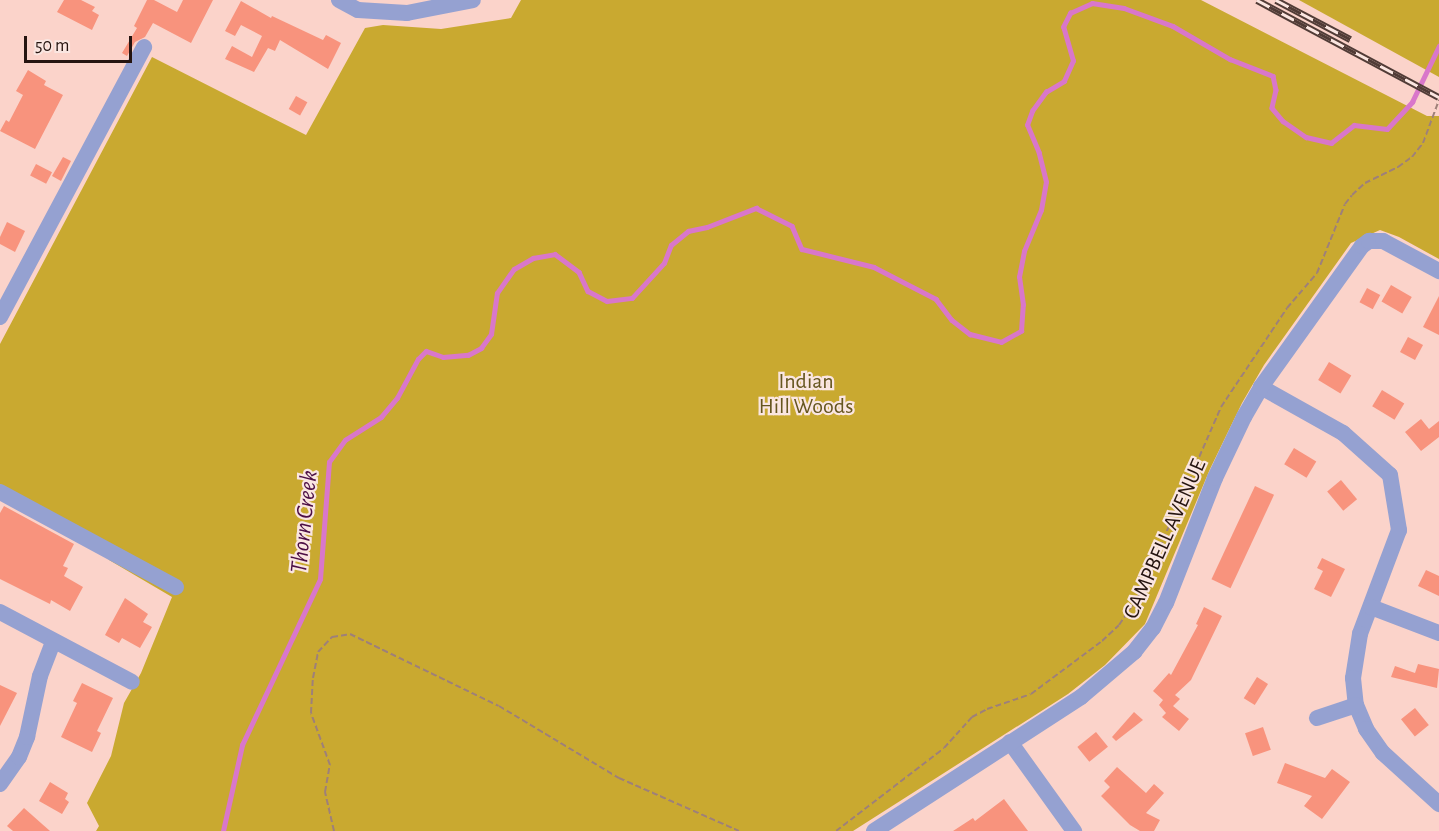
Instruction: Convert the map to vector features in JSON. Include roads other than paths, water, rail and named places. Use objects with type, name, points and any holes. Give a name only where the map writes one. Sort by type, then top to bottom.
[{"type":"street","points":[[339,0],[358,10],[407,13],[473,0]]},
{"type":"street","points":[[0,317],[144,47]]},
{"type":"street","name":"CAMPBELL AVENUE","points":[[874,831],[1081,697],[1134,652],[1153,628],[1166,603],[1215,478],[1262,387],[1362,246],[1370,241],[1383,241],[1439,271]]},
{"type":"street","points":[[1262,387],[1343,433],[1390,476],[1399,530],[1355,655],[1353,678],[1356,705],[1366,729],[1383,753],[1439,804]]},
{"type":"street","points":[[0,492],[177,587]]},
{"type":"street","points":[[1371,607],[1439,633]]},
{"type":"street","points":[[0,612],[132,682]]},
{"type":"street","points":[[0,784],[19,757],[27,737],[40,676],[53,642]]},
{"type":"street","points":[[1317,718],[1356,705]]},
{"type":"street","points":[[1010,741],[1074,831]]},
{"type":"waterway","name":"Thorn Creek","points":[[223,831],[242,745],[320,579],[329,462],[345,440],[381,417],[397,398],[418,359],[426,351],[443,357],[468,355],[481,348],[491,334],[497,293],[514,269],[533,258],[555,254],[579,272],[588,291],[607,301],[632,298],[664,263],[671,245],[688,231],[707,227],[756,208],[792,226],[802,249],[874,267],[936,299],[952,320],[970,334],[1001,342],[1021,331],[1023,305],[1019,277],[1024,251],[1041,210],[1046,182],[1039,153],[1027,125],[1032,111],[1046,92],[1064,81],[1073,61],[1063,27],[1070,13],[1092,3],[1124,8],[1173,26],[1230,59],[1273,76],[1276,90],[1272,108],[1283,121],[1306,137],[1331,143],[1354,125],[1387,129],[1412,102],[1439,46]]},
{"type":"railway","points":[[1257,0],[1439,97]]},
{"type":"railway","points":[[1276,0],[1350,39]]},
{"type":"park label","name":"Indian Hill Woods","points":[[806,394]]}]
